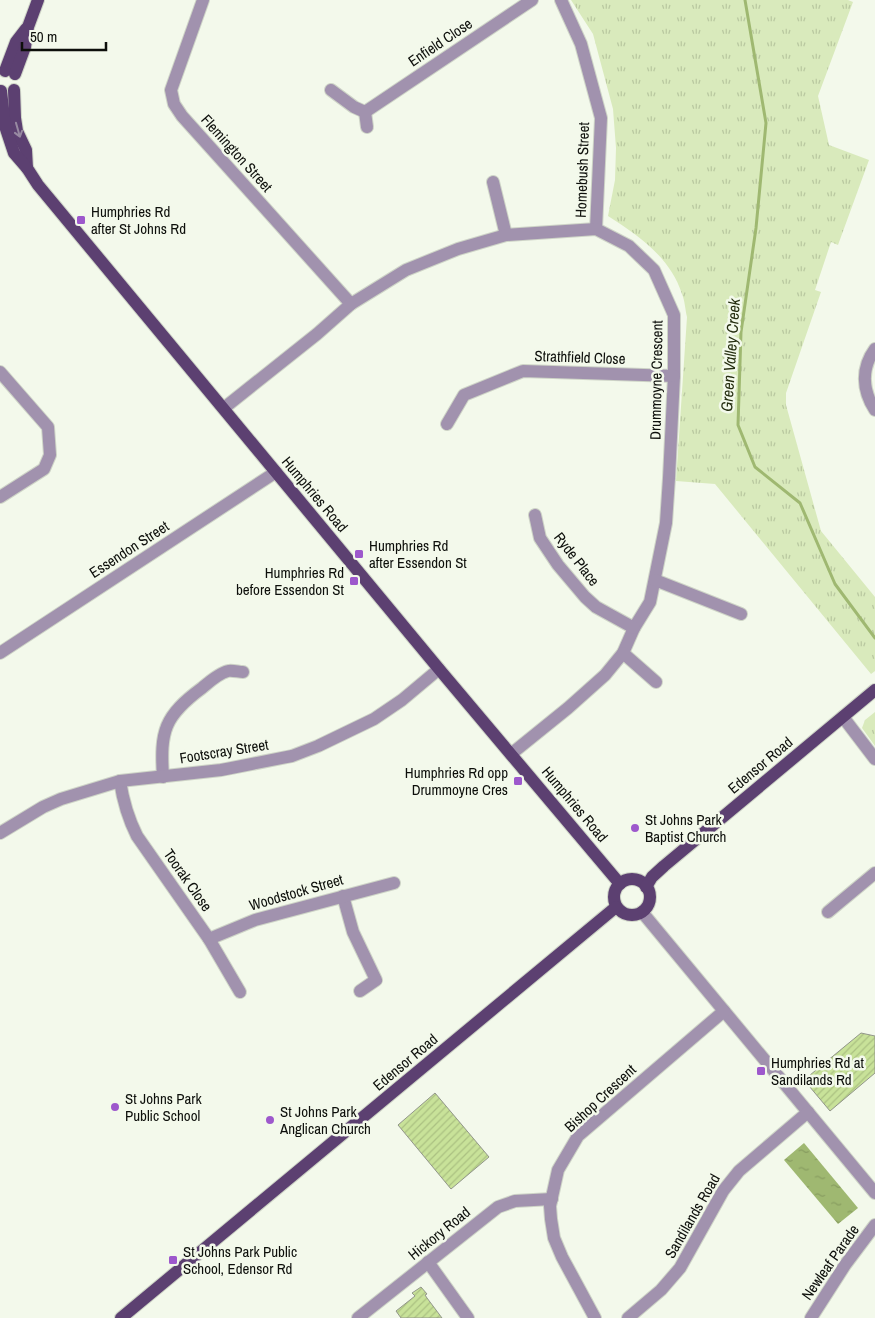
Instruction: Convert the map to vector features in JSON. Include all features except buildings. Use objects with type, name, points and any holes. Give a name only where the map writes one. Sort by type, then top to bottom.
[{"type":"main road","name":"Humphries Road","points":[[27,168],[26,150],[17,131],[15,118],[14,90],[18,80],[4,72],[16,42],[28,26],[38,0]]},
{"type":"main road","points":[[0,91],[8,93],[14,90]]},
{"type":"main road","name":"Humphries Road","points":[[0,91],[6,126],[14,153],[38,184],[439,669],[620,884]]},
{"type":"main road","name":"Edensor Road","points":[[646,887],[652,877],[875,690]]},
{"type":"main road","points":[[625,880],[636,880],[646,887],[649,902],[642,912],[632,915],[626,914],[616,907],[614,895],[620,884],[625,880]]},
{"type":"main road","name":"Edensor Road","points":[[122,1318],[616,907]]},
{"type":"street","name":"Flemington Street","points":[[203,0],[171,90],[174,104],[182,116],[351,304]]},
{"type":"street","name":"Enfield Close","points":[[365,112],[532,0]]},
{"type":"street","name":"Homebush Street","points":[[562,0],[581,44],[601,118],[596,229]]},
{"type":"street","points":[[331,90],[354,107],[365,112],[367,127]]},
{"type":"street","points":[[494,182],[506,235]]},
{"type":"street","points":[[224,408],[317,334],[351,304],[406,270],[458,249],[506,235],[596,229]]},
{"type":"street","name":"Drummoyne Crescent","points":[[511,754],[605,675],[623,652],[634,628],[650,602],[666,523],[670,478],[674,376],[674,315],[654,270],[628,246],[596,229]]},
{"type":"street","points":[[875,348],[866,365],[864,378],[868,400],[875,410]]},
{"type":"street","name":"Strathfield Close","points":[[447,424],[464,395],[523,371],[674,376]]},
{"type":"street","points":[[0,372],[48,427],[50,455],[44,469],[0,496]]},
{"type":"street","name":"Essendon Street","points":[[0,653],[276,472]]},
{"type":"street","name":"Ryde Place","points":[[535,515],[540,538],[558,565],[585,597],[596,606],[634,628]]},
{"type":"street","points":[[655,580],[741,614]]},
{"type":"street","points":[[623,652],[656,682]]},
{"type":"street","name":"Footscray Street","points":[[0,833],[43,807],[61,799],[120,781],[221,770],[292,756],[318,746],[374,719],[402,700],[439,669]]},
{"type":"street","points":[[163,777],[162,756],[164,737],[170,717],[182,702],[216,678],[228,671],[243,672]]},
{"type":"street","points":[[843,717],[875,759]]},
{"type":"street","name":"Toorak Close","points":[[120,781],[129,820],[137,836],[209,939],[240,992]]},
{"type":"street","points":[[828,912],[875,873]]},
{"type":"street","name":"Woodstock Street","points":[[209,939],[255,920],[394,882]]},
{"type":"street","points":[[343,896],[353,932],[376,980],[360,991]]},
{"type":"street","points":[[642,912],[875,1193]]},
{"type":"street","name":"Bishop Crescent","points":[[595,1318],[562,1257],[554,1238],[550,1219],[550,1206],[558,1170],[578,1136],[724,1011]]},
{"type":"street","name":"Sandilands Road","points":[[628,1318],[661,1290],[680,1268],[730,1181],[808,1112]]},
{"type":"street","name":"Hickory Road","points":[[358,1318],[498,1208],[515,1201],[552,1199]]},
{"type":"street","points":[[875,1213],[875,1218]]},
{"type":"street","name":"Newleaf Parade","points":[[811,1318],[845,1265],[875,1226]]},
{"type":"street","points":[[428,1262],[468,1318]]},
{"type":"green space","points":[[571,0],[848,0],[853,2],[818,96],[829,145],[869,160],[838,245],[831,242],[815,290],[821,292],[786,393],[786,405],[821,531],[875,597],[875,671],[871,674],[715,484],[676,481],[687,317],[684,299],[677,281],[661,258],[631,231],[608,216],[615,180],[616,148],[613,109],[593,34]]},
{"type":"green space","points":[[875,712],[875,746],[862,728],[865,720]]},
{"type":"water","points":[[804,1143],[858,1208],[838,1224],[784,1160]]},
{"type":"waterway","name":"Green Valley Creek","points":[[745,0],[766,123],[756,228],[741,332],[738,425],[755,467],[800,503],[835,584],[875,638]]},
{"type":"place","name":"Humphries Rd after St Johns Rd","points":[[81,220]]},
{"type":"place","name":"Humphries Rd after Essendon St","points":[[359,554]]},
{"type":"place","name":"Humphries Rd before Essendon St","points":[[354,581]]},
{"type":"place","name":"Humphries Rd opp Drummoyne Cres","points":[[518,781]]},
{"type":"place","name":"St Johns Park Baptist Church","points":[[635,828]]},
{"type":"place","name":"Humphries Rd at Sandilands Rd","points":[[761,1071]]},
{"type":"place","name":"St Johns Park Public School","points":[[115,1107]]},
{"type":"place","name":"St Johns Park Anglican Church","points":[[270,1120]]},
{"type":"place","name":"St Johns Park Public School, Edensor Rd","points":[[173,1260]]}]
